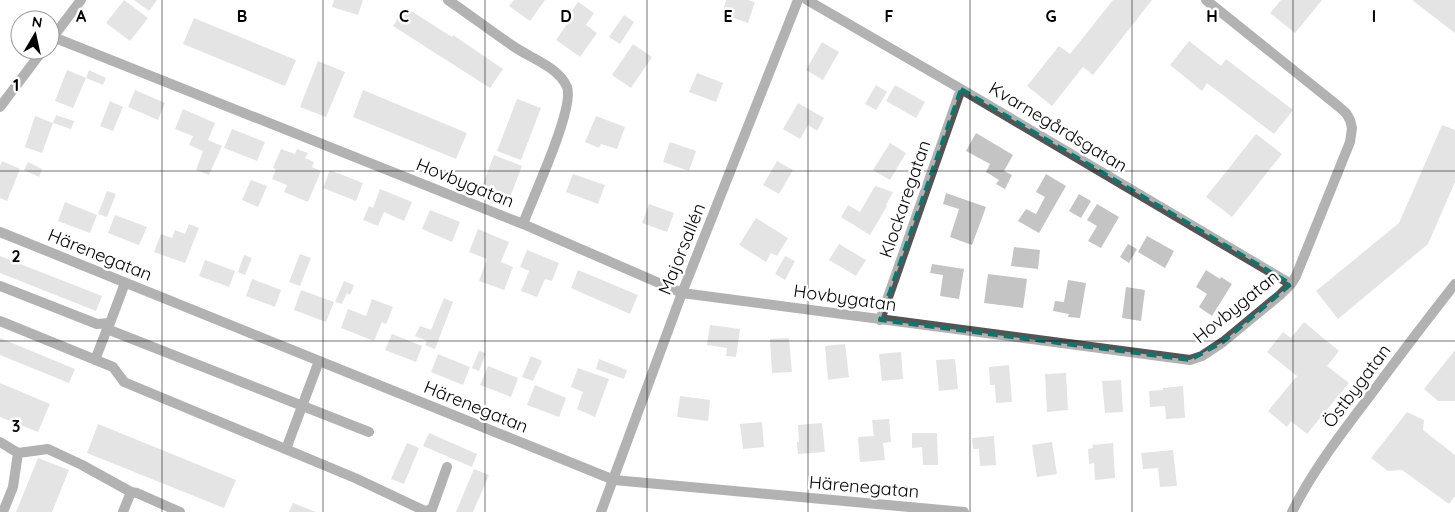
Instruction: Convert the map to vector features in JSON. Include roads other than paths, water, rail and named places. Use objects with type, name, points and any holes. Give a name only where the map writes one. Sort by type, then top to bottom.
[{"type":"street","points":[[60,28],[81,0]]},
{"type":"street","points":[[448,0],[515,48],[553,71],[567,88],[567,109],[560,131],[522,224]]},
{"type":"street","name":"Majorsallén","points":[[601,512],[682,293],[798,0]]},
{"type":"street","name":"Kvarnegårdsgatan","points":[[807,0],[1291,284]]},
{"type":"street","name":"Hovbygatan","points":[[60,42],[522,224],[682,293],[1190,360],[1202,356],[1218,346],[1291,284],[1304,257],[1350,142],[1352,128],[1346,113],[1332,100],[1206,0]]},
{"type":"street","points":[[0,108],[36,60]]},
{"type":"street","name":"Klockaregatan","points":[[880,320],[961,89]]},
{"type":"street","name":"Härenegatan","points":[[0,232],[614,480],[964,512]]},
{"type":"street","points":[[95,360],[126,283]]},
{"type":"street","name":"Östbygatan","points":[[1292,512],[1337,439],[1455,284]]},
{"type":"street","points":[[0,286],[97,324],[108,326],[369,432]]},
{"type":"street","points":[[0,321],[113,367],[124,382],[364,482],[424,511],[432,509],[447,467]]},
{"type":"street","points":[[286,449],[319,362]]},
{"type":"street","points":[[0,442],[18,453],[48,449],[131,492],[180,512]]},
{"type":"street","points":[[3,512],[13,487],[18,453]]},
{"type":"street","points":[[123,512],[131,492]]}]
